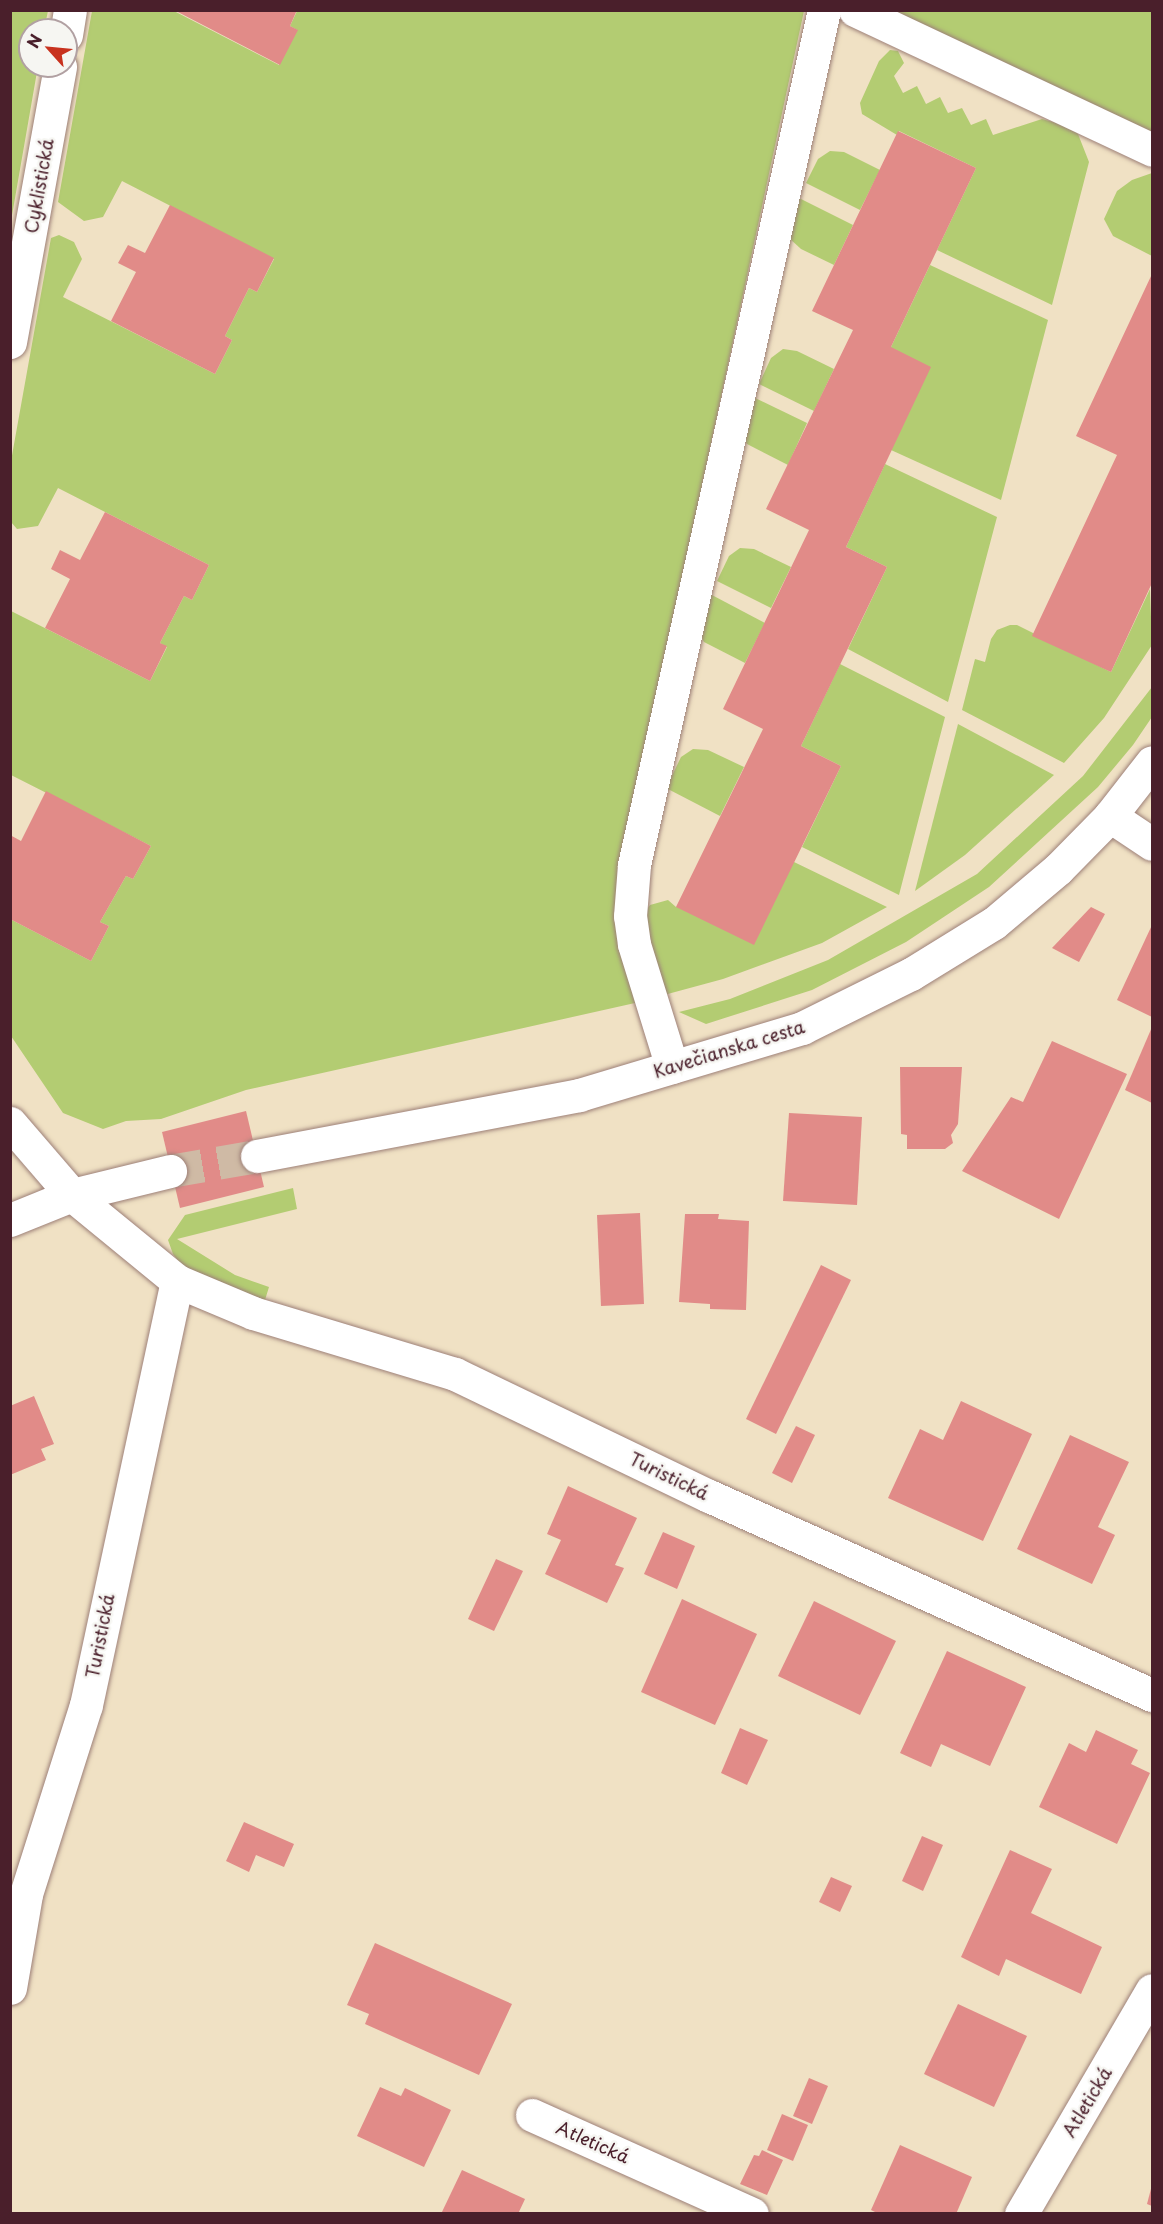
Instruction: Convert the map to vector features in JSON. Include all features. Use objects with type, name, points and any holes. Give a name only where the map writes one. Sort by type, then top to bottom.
[{"type":"street","points":[[672,1067],[634,944],[630,916],[634,865],[824,10]]},
{"type":"street","points":[[855,10],[1152,150]]},
{"type":"street","name":"Cyklistická","points":[[10,342],[58,78]]},
{"type":"street","name":"Kavečianska cesta","points":[[257,1156],[579,1095],[802,1028],[911,974],[994,922],[1058,869],[1110,816],[1152,762]]},
{"type":"street","points":[[1110,816],[1152,843]]},
{"type":"street","name":"Turistická","points":[[10,1124],[72,1195],[177,1281],[253,1313],[455,1374],[709,1496],[1152,1695]]},
{"type":"street","points":[[10,1220],[72,1195],[170,1171]]},
{"type":"street","name":"Turistická","points":[[10,1988],[26,1894],[86,1705],[177,1281]]},
{"type":"street","name":"Atletická","points":[[1021,2214],[1152,1990]]},
{"type":"street","name":"Atletická","points":[[532,2115],[752,2214]]},
{"type":"green space","points":[[10,11],[48,11],[47,18],[18,18],[18,78],[36,78],[11,221]]},
{"type":"green space","points":[[92,11],[174,11],[279,65],[297,30],[290,26],[297,11],[804,11],[681,583],[635,1003],[246,1090],[161,1119],[126,1121],[103,1129],[63,1113],[11,1036],[10,919],[91,961],[109,926],[100,922],[126,876],[133,879],[151,846],[11,775],[11,611],[150,681],[167,647],[160,643],[184,596],[192,600],[209,565],[58,488],[38,526],[17,529],[11,522],[11,461],[51,238],[59,235],[74,242],[82,259],[63,297],[215,374],[232,340],[225,336],[249,288],[257,292],[274,259],[122,181],[103,217],[84,221],[58,202]]},
{"type":"green space","points":[[884,11],[1152,11],[1152,137]]},
{"type":"green space","points":[[890,50],[898,51],[904,63],[894,76],[903,93],[917,86],[926,104],[940,97],[948,113],[962,108],[971,125],[986,119],[993,135],[1042,119],[1071,127],[1078,134],[1089,162],[1052,305],[937,250],[976,168],[899,131],[897,135],[862,114],[860,103],[879,61]]},
{"type":"green space","points":[[830,151],[844,152],[880,170],[860,210],[806,183],[818,159]]},
{"type":"green space","points":[[1152,173],[1152,256],[1113,236],[1104,219],[1117,191],[1132,180]]},
{"type":"green space","points":[[799,198],[853,225],[834,265],[801,249],[789,238]]},
{"type":"green space","points":[[930,265],[1048,320],[1001,500],[891,450],[891,347]]},
{"type":"green space","points":[[783,349],[797,351],[834,369],[814,411],[759,384],[771,358]]},
{"type":"green space","points":[[753,397],[807,423],[788,465],[747,444],[742,437]]},
{"type":"green space","points":[[885,464],[997,517],[948,702],[848,649],[887,567],[846,547]]},
{"type":"green space","points":[[740,548],[754,549],[791,567],[771,608],[717,581],[729,556]]},
{"type":"green space","points":[[1150,589],[1152,645],[1104,718],[1064,763],[962,710],[975,659],[985,662],[991,639],[997,630],[1010,625],[1017,625],[1111,672]]},
{"type":"green space","points":[[710,594],[765,623],[745,663],[704,642],[700,635]]},
{"type":"green space","points":[[840,664],[945,717],[899,895],[802,847],[841,766],[801,746]]},
{"type":"green space","points":[[1152,687],[1152,717],[1133,745],[1098,787],[989,887],[906,942],[812,990],[706,1024],[679,1012],[730,999],[828,960],[977,874],[1083,776]]},
{"type":"green space","points":[[958,724],[1054,775],[965,855],[915,891]]},
{"type":"green space","points":[[693,749],[708,750],[744,767],[720,816],[666,788],[681,757]]},
{"type":"green space","points":[[794,862],[887,907],[822,943],[723,979],[664,995],[646,947],[645,912],[650,905],[668,900],[676,907]]},
{"type":"green space","points":[[293,1188],[297,1209],[177,1239],[235,1275],[269,1287],[265,1300],[186,1271],[173,1254],[168,1240],[185,1215]]},
{"type":"building","points":[[174,10],[297,10],[290,26],[298,30],[280,65]]},
{"type":"building","points":[[898,131],[976,168],[891,347],[931,367],[846,547],[887,567],[801,746],[841,766],[754,945],[676,907],[763,729],[723,709],[809,530],[766,509],[853,330],[812,311]]},
{"type":"building","points":[[170,205],[274,258],[257,292],[249,288],[225,336],[232,340],[215,374],[111,321],[136,272],[118,263],[128,245],[145,253]]},
{"type":"building","points":[[1152,274],[1152,583],[1111,672],[1032,636],[1117,455],[1076,436]]},
{"type":"building","points":[[105,512],[209,565],[192,600],[184,596],[160,643],[167,646],[150,681],[45,628],[70,579],[51,569],[60,550],[80,560]]},
{"type":"building","points":[[46,791],[151,846],[133,879],[126,876],[100,922],[109,926],[91,961],[10,919],[10,835],[21,841]]},
{"type":"building","points":[[1091,907],[1105,914],[1079,962],[1052,948]]},
{"type":"building","points":[[1152,925],[1152,1017],[1117,1000]]},
{"type":"building","points":[[1152,1027],[1152,1103],[1125,1090]]},
{"type":"building","points":[[1052,1041],[1127,1074],[1059,1219],[962,1171],[1011,1097],[1023,1102]]},
{"type":"building","points":[[900,1067],[962,1067],[958,1124],[951,1135],[953,1143],[945,1149],[907,1149],[907,1135],[901,1134]]},
{"type":"building","points":[[246,1111],[264,1187],[180,1208],[162,1132]]},
{"type":"building","points":[[789,1113],[862,1117],[857,1205],[783,1201]]},
{"type":"building","points":[[640,1213],[644,1304],[601,1306],[597,1215]]},
{"type":"building","points":[[685,1214],[719,1214],[718,1219],[749,1221],[746,1310],[710,1309],[710,1304],[679,1302]]},
{"type":"building","points":[[821,1265],[851,1280],[776,1434],[746,1419]]},
{"type":"building","points":[[34,1396],[54,1444],[41,1449],[46,1460],[10,1475],[10,1406]]},
{"type":"building","points":[[961,1401],[1032,1434],[983,1541],[888,1498],[920,1429],[943,1440]]},
{"type":"building","points":[[796,1426],[815,1435],[792,1483],[772,1473]]},
{"type":"building","points":[[1070,1435],[1129,1462],[1098,1527],[1115,1535],[1092,1584],[1017,1549]]},
{"type":"building","points":[[568,1486],[637,1518],[615,1565],[624,1568],[607,1603],[545,1574],[561,1540],[547,1534]]},
{"type":"building","points":[[663,1532],[695,1546],[677,1589],[644,1574]]},
{"type":"building","points":[[496,1559],[523,1571],[494,1631],[468,1619]]},
{"type":"building","points":[[682,1599],[757,1634],[715,1725],[641,1692]]},
{"type":"building","points":[[814,1601],[896,1641],[860,1715],[778,1676]]},
{"type":"building","points":[[947,1651],[1026,1687],[990,1766],[941,1744],[931,1767],[900,1753]]},
{"type":"building","points":[[740,1728],[768,1740],[747,1785],[721,1773]]},
{"type":"building","points":[[1096,1730],[1138,1750],[1131,1764],[1150,1773],[1117,1844],[1039,1807],[1069,1743],[1086,1752]]},
{"type":"building","points":[[244,1822],[294,1844],[284,1867],[256,1855],[249,1872],[226,1861]]},
{"type":"building","points":[[922,1836],[943,1845],[923,1891],[902,1881]]},
{"type":"building","points":[[1010,1850],[1052,1869],[1031,1913],[1102,1947],[1081,1994],[1006,1959],[999,1976],[961,1957]]},
{"type":"building","points":[[831,1877],[852,1886],[840,1912],[819,1902]]},
{"type":"building","points":[[375,1943],[512,2004],[479,2075],[365,2024],[369,2014],[347,2005]]},
{"type":"building","points":[[958,2004],[1027,2036],[994,2107],[924,2074]]},
{"type":"building","points":[[809,2078],[828,2086],[812,2124],[793,2116]]},
{"type":"building","points":[[380,2087],[401,2096],[405,2088],[451,2110],[424,2167],[357,2136]]},
{"type":"building","points":[[782,2114],[808,2125],[793,2161],[767,2150]]},
{"type":"building","points":[[900,2145],[972,2177],[956,2214],[879,2214],[871,2210]]},
{"type":"building","points":[[762,2150],[783,2160],[767,2195],[740,2184],[754,2155],[759,2156]]},
{"type":"building","points":[[462,2170],[525,2199],[518,2214],[441,2214]]},
{"type":"building","points":[[1152,2185],[1152,2206],[1147,2204]]},
{"type":"tunnel","points":[[170,1171],[257,1156]]}]
